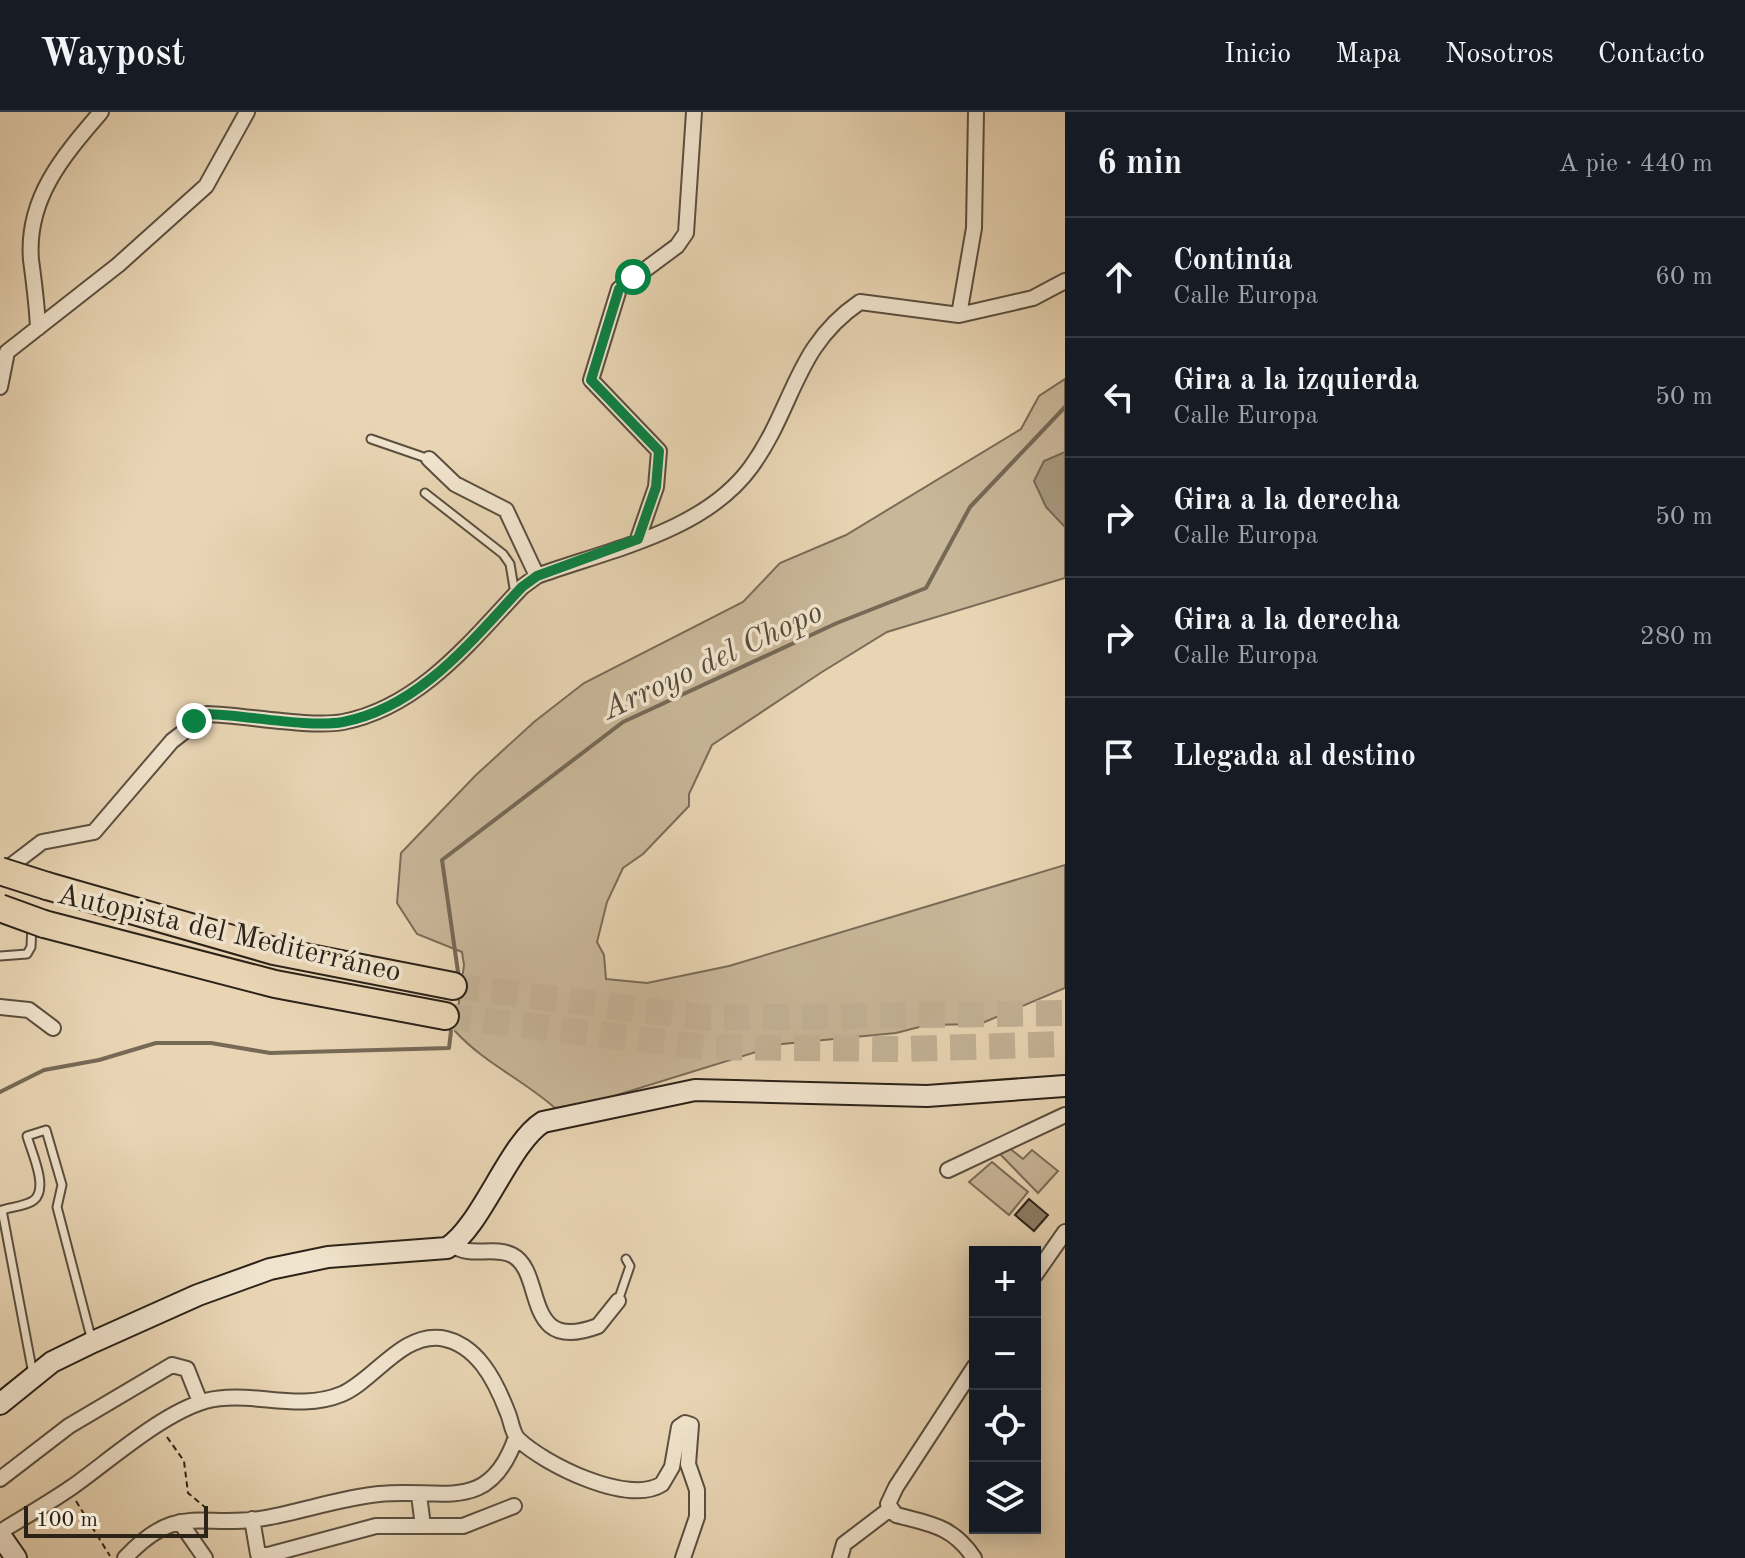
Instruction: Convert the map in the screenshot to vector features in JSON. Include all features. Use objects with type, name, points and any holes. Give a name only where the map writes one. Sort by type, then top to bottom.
[{"type":"highway","name":"Autopista del Mediterráneo","points":[[0,872],[274,951],[453,986]]},
{"type":"highway","name":"Autopista del Mediterráneo","points":[[0,908],[275,984],[445,1016]]},
{"type":"street","points":[[38,328],[31,258],[37,203],[52,174],[101,112]]},
{"type":"street","points":[[1,377],[4,350],[38,328],[118,265],[206,186],[247,112]]},
{"type":"street","points":[[638,539],[656,487],[659,451],[591,380],[619,289],[677,246],[686,233],[694,112]]},
{"type":"street","points":[[959,315],[974,228],[976,112]]},
{"type":"street","points":[[0,872],[42,842],[94,832],[172,741],[207,714],[341,723],[398,700],[437,675],[515,594],[537,576],[638,539],[707,509],[735,486],[751,467],[781,417],[803,361],[838,317],[860,302],[959,315],[1033,298],[1065,281]]},
{"type":"street","points":[[429,459],[455,484],[506,510],[537,576]]},
{"type":"street","points":[[0,1007],[29,1010],[53,1028]]},
{"type":"street","points":[[452,1245],[531,1133],[543,1122],[695,1090],[927,1096],[1065,1086]]},
{"type":"street","points":[[948,1170],[1065,1115]]},
{"type":"street","points":[[1041,1266],[1065,1232]]},
{"type":"street","points":[[0,1404],[33,1376],[93,1342],[198,1295],[270,1269],[328,1257],[452,1245],[460,1251],[499,1252],[520,1260],[527,1269],[538,1312],[554,1326],[564,1329],[598,1326],[618,1301]]},
{"type":"street","points":[[16,1558],[0,1534],[200,1402],[245,1396],[279,1402],[325,1400],[354,1388],[411,1344],[439,1338],[457,1343],[481,1362],[498,1390],[516,1437],[572,1473],[628,1490],[662,1484],[672,1467],[679,1427],[685,1423],[691,1425],[688,1464],[697,1490],[697,1517],[683,1558]]},
{"type":"street","points":[[0,1479],[69,1426],[172,1365],[187,1369],[200,1402]]},
{"type":"street","points":[[969,1375],[888,1500],[890,1509],[900,1517],[933,1522],[950,1531],[974,1558]]},
{"type":"street","points":[[125,1558],[159,1529],[180,1522],[213,1518],[252,1519],[356,1497],[456,1493],[486,1483],[501,1472],[516,1437]]},
{"type":"street","points":[[419,1495],[423,1526]]},
{"type":"street","points":[[252,1519],[258,1556],[376,1526],[463,1526],[514,1506]]},
{"type":"street","points":[[840,1558],[844,1544],[890,1509]]},
{"type":"street","points":[[180,1522],[205,1558]]},
{"type":"lane","points":[[371,439],[412,456],[429,459]]},
{"type":"lane","points":[[425,493],[503,554],[510,564],[515,594]]},
{"type":"lane","points":[[0,956],[19,957],[29,951],[36,918]]},
{"type":"lane","points":[[33,1376],[2,1210],[34,1200],[37,1195],[40,1185],[27,1136],[46,1130],[62,1185],[57,1207],[93,1342]]},
{"type":"lane","points":[[618,1301],[630,1266],[626,1259]]},
{"type":"path","points":[[160,1426],[184,1461],[188,1493],[211,1511],[213,1518]]},
{"type":"path","points":[[68,1490],[112,1558]]},
{"type":"shaded area","points":[[1065,379],[1065,578],[887,632],[712,745],[689,794],[689,806],[643,854],[623,868],[607,902],[597,942],[604,955],[606,979],[647,983],[729,966],[1065,865],[1065,988],[980,1024],[927,1025],[896,1033],[782,1044],[601,1100],[555,1108],[466,1042],[455,1031],[464,965],[462,952],[417,934],[397,903],[401,853],[476,775],[534,722],[584,683],[743,602],[780,563],[846,535],[1021,429],[1039,396]]},
{"type":"shaded area","points":[[1065,452],[1065,527],[1046,507],[1034,481],[1044,461]]},
{"type":"shaded area","points":[[1008,1147],[1023,1159],[1032,1150],[1058,1171],[1038,1193],[998,1152]]},
{"type":"shaded area","points":[[992,1162],[1028,1192],[1009,1215],[969,1182]]},
{"type":"building","points":[[1029,1199],[1048,1215],[1034,1231],[1015,1215]]},
{"type":"waterway","name":"Arroyo del Chopo","points":[[459,979],[442,860],[623,722],[837,623],[926,588],[970,507],[1065,407]]},
{"type":"waterway","name":"Arroyo del Chopo","points":[[0,1092],[44,1070],[99,1060],[156,1043],[211,1043],[270,1053],[449,1048],[452,1023]]},
{"type":"tunnel","points":[[453,986],[707,1018],[1065,1013]]},
{"type":"tunnel","points":[[445,1016],[704,1047],[906,1049],[1065,1044]]},
{"type":"route","points":[[194,721],[207,714],[223,714],[341,723],[369,713],[398,700],[437,675],[522,587],[537,576],[638,539],[656,487],[659,451],[603,396],[591,380],[619,289],[633,277]]}]
